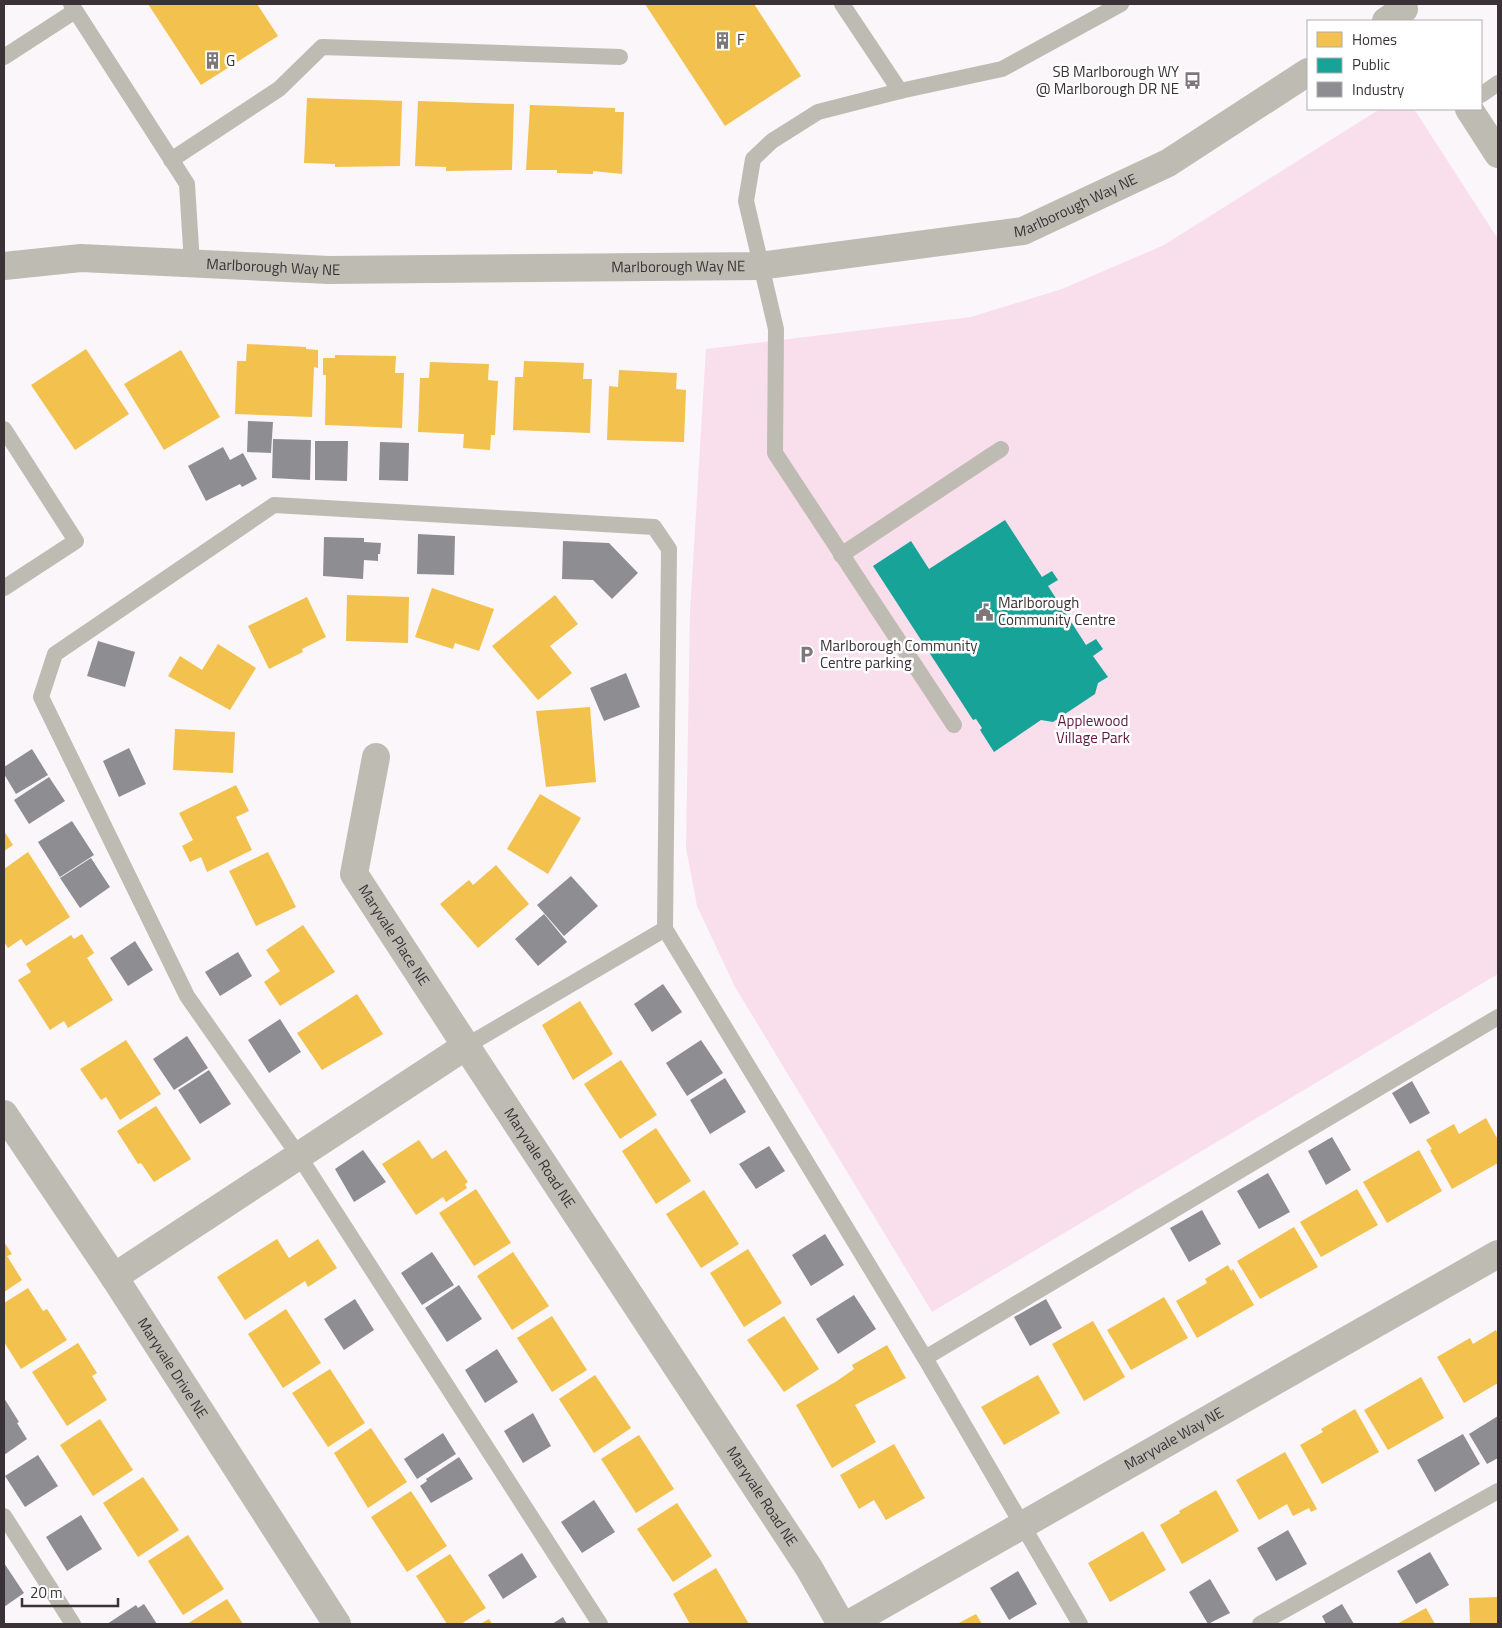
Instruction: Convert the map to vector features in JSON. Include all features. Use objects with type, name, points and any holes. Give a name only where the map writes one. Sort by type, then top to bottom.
[{"type":"street","name":"Marlborough Way NE","points":[[4,266],[81,258],[329,270],[760,266],[1023,231],[1168,163],[1307,73]]},
{"type":"street","points":[[1470,110],[1498,154]]},
{"type":"street","name":"Maryvale Place NE","points":[[376,756],[354,874],[466,1046]]},
{"type":"street","points":[[114,1277],[466,1046]]},
{"type":"street","name":"Maryvale Road NE","points":[[466,1046],[809,1568],[842,1624]]},
{"type":"street","name":"Maryvale Drive NE","points":[[4,1114],[114,1277],[336,1624]]},
{"type":"street","name":"Maryvale Way NE","points":[[849,1624],[1498,1254]]},
{"type":"lane","points":[[842,4],[900,91]]},
{"type":"lane","points":[[954,725],[775,453],[776,329],[746,202],[753,160],[772,141],[818,112],[900,91],[1002,69],[1121,4]]},
{"type":"lane","points":[[4,57],[73,7],[187,184],[192,264]]},
{"type":"lane","points":[[171,160],[279,89],[322,47],[620,57]]},
{"type":"lane","points":[[1482,95],[1498,84]]},
{"type":"lane","points":[[4,429],[76,541],[4,588]]},
{"type":"lane","points":[[841,555],[1001,449]]},
{"type":"lane","points":[[600,1624],[299,1156],[187,996],[41,697],[55,654],[274,505],[654,527],[669,549],[665,929],[925,1358],[1080,1624]]},
{"type":"lane","points":[[466,1046],[665,929]]},
{"type":"lane","points":[[925,1358],[1498,1017]]},
{"type":"lane","points":[[1260,1624],[1498,1491]]},
{"type":"lane","points":[[4,1516],[73,1624]]},
{"type":"green space","name":"Applewood Village Park","points":[[1378,110],[1415,110],[1498,239],[1498,974],[932,1312],[735,987],[697,906],[686,848],[690,612],[706,349],[971,317],[1062,289],[1164,245]]},
{"type":"building: Homes","name":"G","points":[[148,4],[257,4],[278,36],[201,85]]},
{"type":"building: Homes","name":"F","points":[[645,4],[754,4],[801,76],[725,126]]},
{"type":"building: Homes","points":[[307,98],[402,101],[400,166],[335,167],[335,164],[304,163]]},
{"type":"building: Homes","points":[[418,101],[514,104],[512,170],[446,171],[446,167],[415,166]]},
{"type":"building: Homes","points":[[530,105],[615,108],[615,112],[624,112],[622,174],[593,171],[593,174],[557,173],[557,170],[526,170]]},
{"type":"building: Homes","points":[[247,344],[306,347],[306,349],[318,350],[318,368],[314,367],[312,417],[235,414],[237,361],[246,361]]},
{"type":"building: Homes","points":[[86,349],[129,414],[75,450],[31,385]]},
{"type":"building: Homes","points":[[181,350],[220,417],[164,450],[124,384]]},
{"type":"building: Homes","points":[[335,355],[396,356],[395,373],[404,373],[402,428],[325,425],[326,375],[323,375],[323,358],[335,358]]},
{"type":"building: Homes","points":[[524,361],[584,363],[583,379],[592,379],[590,433],[513,430],[515,377],[523,377]]},
{"type":"building: Homes","points":[[430,362],[489,364],[488,380],[498,381],[495,435],[491,435],[490,450],[463,448],[464,434],[418,432],[420,378],[429,378]]},
{"type":"building: Homes","points":[[619,370],[677,373],[676,389],[686,390],[684,442],[607,440],[609,386],[618,387]]},
{"type":"building: Homes","points":[[432,588],[494,609],[479,651],[455,643],[453,649],[415,637]]},
{"type":"building: Homes","points":[[347,595],[409,597],[408,643],[346,641]]},
{"type":"building: Homes","points":[[555,595],[578,624],[550,646],[572,673],[538,700],[492,646]]},
{"type":"building: Homes","points":[[307,597],[326,637],[302,649],[303,652],[269,669],[248,626]]},
{"type":"building: Homes","points":[[218,644],[256,668],[230,710],[168,676],[180,656],[202,670]]},
{"type":"building: Homes","points":[[590,707],[596,782],[546,787],[536,711]]},
{"type":"building: Homes","points":[[175,729],[235,732],[233,773],[173,770]]},
{"type":"building: Homes","points":[[236,785],[249,811],[236,817],[252,850],[207,872],[201,857],[190,862],[182,846],[193,840],[179,813]]},
{"type":"building: Homes","points":[[540,794],[581,818],[548,874],[507,849]]},
{"type":"building: Homes","points":[[4,831],[13,845],[4,851]]},
{"type":"building: Homes","points":[[28,852],[70,917],[26,946],[21,939],[8,948],[4,942],[4,869]]},
{"type":"building: Homes","points":[[268,852],[296,907],[256,926],[229,871]]},
{"type":"building: Homes","points":[[496,865],[529,904],[478,948],[440,904],[469,880],[473,885]]},
{"type":"building: Homes","points":[[303,925],[335,972],[280,1006],[264,982],[280,971],[266,950]]},
{"type":"building: Homes","points":[[82,934],[94,953],[87,958],[113,1000],[68,1028],[64,1021],[50,1030],[18,980],[31,972],[26,964],[71,935],[74,939]]},
{"type":"building: Homes","points":[[357,994],[383,1034],[322,1070],[297,1033]]},
{"type":"building: Homes","points":[[580,1001],[613,1054],[573,1080],[542,1025]]},
{"type":"building: Homes","points":[[126,1040],[161,1094],[120,1120],[106,1097],[101,1100],[80,1069]]},
{"type":"building: Homes","points":[[621,1060],[657,1115],[620,1139],[584,1084]]},
{"type":"building: Homes","points":[[156,1106],[191,1159],[154,1182],[141,1163],[138,1164],[117,1131]]},
{"type":"building: Homes","points":[[1486,1118],[1498,1140],[1498,1163],[1452,1189],[1426,1140],[1454,1124],[1459,1134]]},
{"type":"building: Homes","points":[[656,1128],[691,1181],[656,1204],[622,1151]]},
{"type":"building: Homes","points":[[419,1140],[432,1159],[446,1150],[468,1182],[465,1184],[467,1188],[446,1202],[443,1197],[416,1215],[382,1164]]},
{"type":"building: Homes","points":[[1419,1150],[1442,1191],[1387,1223],[1363,1182]]},
{"type":"building: Homes","points":[[476,1189],[511,1243],[474,1266],[439,1213]]},
{"type":"building: Homes","points":[[1357,1189],[1378,1225],[1321,1257],[1300,1222]]},
{"type":"building: Homes","points":[[704,1190],[739,1244],[701,1268],[666,1214]]},
{"type":"building: Homes","points":[[1294,1227],[1318,1267],[1260,1299],[1237,1261]]},
{"type":"building: Homes","points":[[277,1239],[289,1258],[318,1239],[337,1268],[308,1287],[305,1281],[245,1320],[217,1277]]},
{"type":"building: Homes","points":[[4,1242],[12,1254],[7,1256],[22,1280],[4,1292]]},
{"type":"building: Homes","points":[[748,1249],[782,1303],[744,1327],[710,1273]]},
{"type":"building: Homes","points":[[513,1252],[549,1306],[512,1330],[477,1276]]},
{"type":"building: Homes","points":[[1228,1265],[1231,1271],[1233,1269],[1254,1305],[1197,1338],[1176,1301],[1207,1283],[1205,1279]]},
{"type":"building: Homes","points":[[28,1288],[43,1311],[47,1309],[67,1340],[21,1369],[4,1342],[4,1303]]},
{"type":"building: Homes","points":[[1164,1297],[1188,1338],[1131,1370],[1107,1330]]},
{"type":"building: Homes","points":[[286,1309],[321,1363],[283,1388],[248,1334]]},
{"type":"building: Homes","points":[[552,1316],[587,1370],[552,1392],[517,1338]]},
{"type":"building: Homes","points":[[784,1316],[819,1369],[784,1392],[747,1340]]},
{"type":"building: Homes","points":[[1093,1321],[1125,1377],[1084,1401],[1052,1344]]},
{"type":"building: Homes","points":[[1496,1330],[1498,1334],[1498,1383],[1464,1403],[1437,1357],[1470,1338],[1473,1344]]},
{"type":"building: Homes","points":[[78,1343],[97,1373],[92,1376],[107,1400],[67,1426],[32,1372]]},
{"type":"building: Homes","points":[[887,1345],[906,1378],[855,1405],[876,1442],[832,1468],[796,1405],[854,1369],[852,1365]]},
{"type":"building: Homes","points":[[330,1369],[365,1423],[328,1447],[292,1393]]},
{"type":"building: Homes","points":[[595,1375],[631,1428],[594,1453],[559,1399]]},
{"type":"building: Homes","points":[[1038,1375],[1060,1413],[1004,1445],[981,1407]]},
{"type":"building: Homes","points":[[1421,1377],[1444,1418],[1388,1450],[1364,1410]]},
{"type":"building: Homes","points":[[1355,1409],[1379,1452],[1322,1484],[1300,1445],[1323,1432],[1321,1429]]},
{"type":"building: Homes","points":[[100,1419],[133,1470],[93,1496],[60,1445]]},
{"type":"building: Homes","points":[[371,1428],[407,1482],[368,1508],[334,1453]]},
{"type":"building: Homes","points":[[639,1435],[674,1489],[636,1513],[601,1459]]},
{"type":"building: Homes","points":[[894,1444],[925,1498],[886,1520],[874,1500],[859,1509],[840,1475]]},
{"type":"building: Homes","points":[[1285,1452],[1317,1509],[1311,1512],[1309,1508],[1293,1516],[1287,1504],[1259,1520],[1236,1480]]},
{"type":"building: Homes","points":[[143,1477],[179,1530],[138,1557],[103,1503]]},
{"type":"building: Homes","points":[[1216,1490],[1239,1531],[1182,1564],[1160,1525],[1180,1513],[1179,1511]]},
{"type":"building: Homes","points":[[411,1491],[447,1546],[407,1572],[371,1517]]},
{"type":"building: Homes","points":[[677,1503],[712,1556],[673,1582],[637,1529]]},
{"type":"building: Homes","points":[[1143,1531],[1166,1570],[1110,1602],[1088,1563]]},
{"type":"building: Homes","points":[[188,1535],[224,1589],[183,1615],[148,1561]]},
{"type":"building: Homes","points":[[450,1554],[486,1608],[461,1624],[447,1624],[416,1576]]},
{"type":"building: Homes","points":[[716,1568],[749,1624],[690,1624],[673,1594]]},
{"type":"building: Homes","points":[[1498,1597],[1498,1624],[1470,1624],[1469,1598]]},
{"type":"building: Homes","points":[[227,1599],[243,1624],[187,1624]]},
{"type":"building: Homes","points":[[1426,1608],[1435,1624],[1397,1624]]},
{"type":"building: Homes","points":[[976,1614],[982,1624],[957,1624]]},
{"type":"building: Homes","points":[[489,1619],[492,1624],[480,1624]]},
{"type":"building: Public","name":"Marlborough Community Centre","points":[[1005,520],[1042,577],[1052,571],[1058,580],[1048,586],[1086,645],[1096,639],[1103,649],[1093,656],[1108,677],[1098,683],[1095,694],[1053,722],[1041,720],[994,752],[980,730],[982,728],[976,719],[973,720],[873,566],[911,541],[929,569]]},
{"type":"building: Industry","points":[[248,421],[273,422],[271,453],[247,452]]},
{"type":"building: Industry","points":[[273,439],[311,440],[310,480],[272,478]]},
{"type":"building: Industry","points":[[315,441],[348,441],[347,481],[315,480]]},
{"type":"building: Industry","points":[[380,442],[409,443],[408,481],[379,480]]},
{"type":"building: Industry","points":[[223,447],[230,460],[243,453],[257,479],[242,487],[240,484],[206,501],[188,466]]},
{"type":"building: Industry","points":[[418,534],[455,536],[454,575],[417,574]]},
{"type":"building: Industry","points":[[324,537],[364,538],[364,542],[381,543],[378,561],[364,560],[363,579],[323,576]]},
{"type":"building: Industry","points":[[563,541],[609,543],[638,573],[612,599],[593,580],[562,579]]},
{"type":"building: Industry","points":[[98,641],[135,652],[125,687],[87,676]]},
{"type":"building: Industry","points":[[626,673],[640,707],[604,721],[590,688]]},
{"type":"building: Industry","points":[[129,748],[146,784],[119,797],[103,761]]},
{"type":"building: Industry","points":[[32,749],[48,775],[16,794],[4,774],[4,767]]},
{"type":"building: Industry","points":[[49,777],[65,801],[29,824],[14,800]]},
{"type":"building: Industry","points":[[72,821],[94,855],[60,877],[38,842]]},
{"type":"building: Industry","points":[[91,858],[110,887],[80,908],[60,878]]},
{"type":"building: Industry","points":[[571,876],[598,906],[564,936],[537,905]]},
{"type":"building: Industry","points":[[544,914],[567,942],[538,966],[515,939]]},
{"type":"building: Industry","points":[[135,941],[153,970],[128,986],[110,958]]},
{"type":"building: Industry","points":[[238,952],[252,976],[220,996],[205,972]]},
{"type":"building: Industry","points":[[663,984],[682,1012],[652,1032],[634,1004]]},
{"type":"building: Industry","points":[[280,1019],[301,1052],[269,1073],[248,1040]]},
{"type":"building: Industry","points":[[187,1036],[208,1068],[174,1090],[153,1059]]},
{"type":"building: Industry","points":[[701,1040],[723,1073],[687,1096],[666,1063]]},
{"type":"building: Industry","points":[[209,1070],[231,1104],[200,1124],[178,1090]]},
{"type":"building: Industry","points":[[725,1078],[746,1112],[710,1134],[690,1100]]},
{"type":"building: Industry","points":[[1412,1081],[1430,1113],[1410,1124],[1392,1093]]},
{"type":"building: Industry","points":[[1332,1137],[1351,1170],[1326,1185],[1308,1151]]},
{"type":"building: Industry","points":[[769,1146],[785,1171],[756,1189],[739,1164]]},
{"type":"building: Industry","points":[[363,1150],[386,1182],[354,1202],[335,1169]]},
{"type":"building: Industry","points":[[1268,1173],[1290,1212],[1259,1229],[1237,1191]]},
{"type":"building: Industry","points":[[1202,1210],[1221,1244],[1189,1262],[1170,1228]]},
{"type":"building: Industry","points":[[825,1234],[844,1265],[811,1286],[792,1255]]},
{"type":"building: Industry","points":[[432,1252],[454,1285],[422,1305],[401,1273]]},
{"type":"building: Industry","points":[[459,1285],[482,1319],[447,1342],[425,1308]]},
{"type":"building: Industry","points":[[854,1295],[876,1329],[838,1354],[816,1319]]},
{"type":"building: Industry","points":[[355,1299],[374,1330],[344,1350],[324,1319]]},
{"type":"building: Industry","points":[[1046,1299],[1062,1328],[1030,1346],[1014,1317]]},
{"type":"building: Industry","points":[[497,1349],[518,1382],[485,1403],[465,1370]]},
{"type":"building: Industry","points":[[4,1398],[27,1439],[4,1455]]},
{"type":"building: Industry","points":[[533,1413],[551,1446],[523,1463],[504,1431]]},
{"type":"building: Industry","points":[[1498,1416],[1498,1458],[1487,1464],[1469,1434]]},
{"type":"building: Industry","points":[[443,1433],[456,1454],[417,1479],[404,1459]]},
{"type":"building: Industry","points":[[1463,1434],[1480,1464],[1435,1492],[1417,1460]]},
{"type":"building: Industry","points":[[38,1455],[58,1486],[25,1507],[5,1476]]},
{"type":"building: Industry","points":[[459,1457],[473,1479],[431,1503],[420,1486],[427,1481],[426,1479]]},
{"type":"building: Industry","points":[[594,1500],[615,1532],[582,1553],[561,1522]]},
{"type":"building: Industry","points":[[81,1515],[102,1549],[67,1571],[46,1537]]},
{"type":"building: Industry","points":[[1288,1530],[1307,1564],[1276,1581],[1257,1548]]},
{"type":"building: Industry","points":[[1430,1552],[1449,1585],[1416,1604],[1397,1571]]},
{"type":"building: Industry","points":[[522,1553],[537,1577],[503,1599],[488,1575]]},
{"type":"building: Industry","points":[[4,1563],[24,1593],[4,1607]]},
{"type":"building: Industry","points":[[1018,1571],[1037,1604],[1009,1620],[990,1588]]},
{"type":"building: Industry","points":[[1210,1579],[1230,1613],[1208,1624],[1189,1592]]},
{"type":"building: Industry","points":[[144,1604],[157,1624],[107,1624],[136,1605],[138,1608]]},
{"type":"building: Industry","points":[[1342,1604],[1354,1624],[1326,1624],[1322,1616]]},
{"type":"building: Industry","points":[[563,1617],[567,1624],[552,1624]]},
{"type":"place","name":"F","points":[[723,40]]},
{"type":"place","name":"G","points":[[212,61]]},
{"type":"place","name":"SB Marlborough WY @ Marlborough DR NE","points":[[1193,81]]},
{"type":"place","name":"Marlborough Community Centre","points":[[984,612]]},
{"type":"place","name":"Marlborough Community Centre parking","points":[[806,655]]}]
